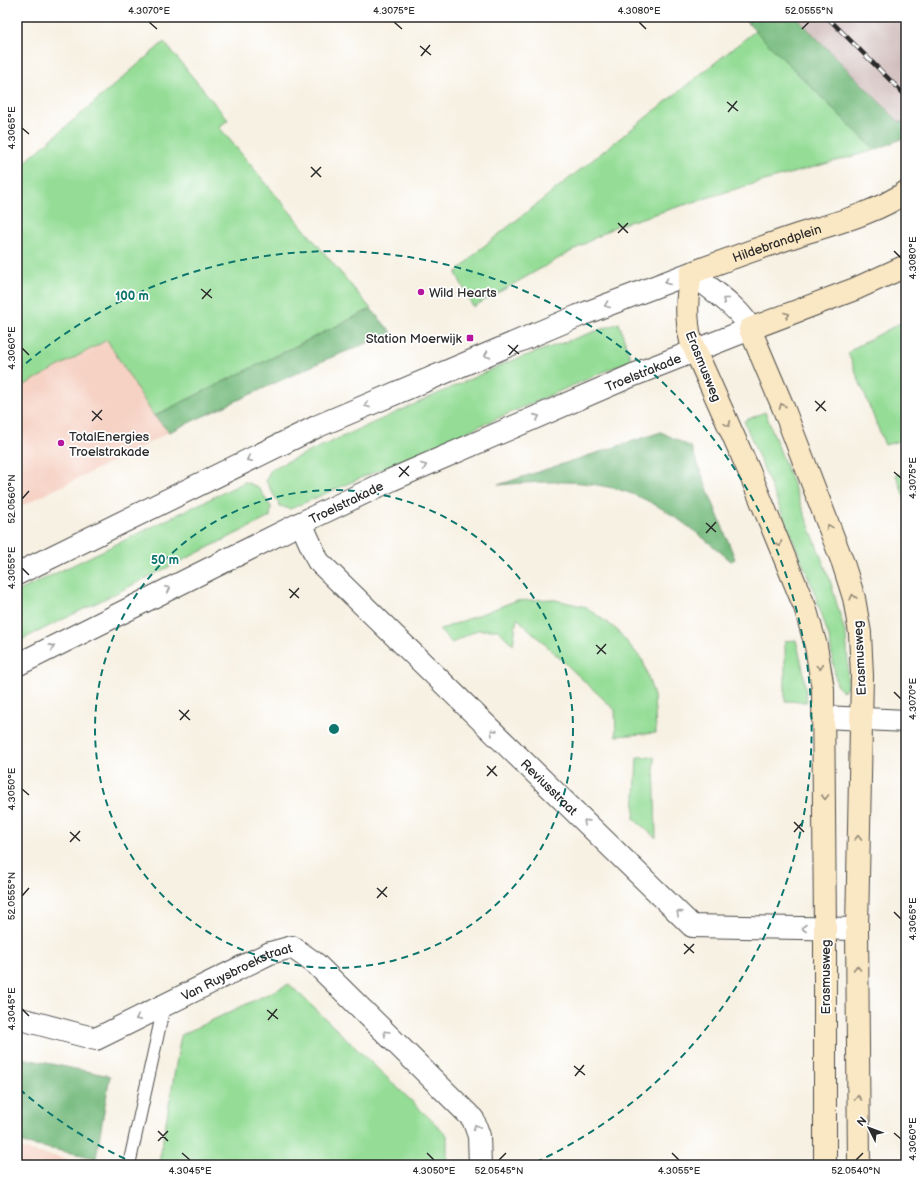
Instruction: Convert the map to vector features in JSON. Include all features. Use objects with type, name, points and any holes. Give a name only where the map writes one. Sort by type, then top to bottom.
[{"type":"main road","name":"Hildebrandplein","points":[[691,273],[759,248],[864,214],[886,204],[906,192]]},
{"type":"main road","name":"Hildebrandplein","points":[[864,214],[906,208]]},
{"type":"main road","points":[[750,329],[855,288],[901,265]]},
{"type":"main road","name":"Erasmusweg","points":[[691,273],[687,295],[687,314],[688,328],[695,350],[749,471],[805,607],[816,646],[820,667],[824,716],[825,1165]]},
{"type":"main road","name":"Erasmusweg","points":[[750,329],[783,407],[843,563],[857,616],[862,656],[857,929],[859,1165]]},
{"type":"street","name":"Erasmusweg","points":[[691,273],[736,309],[745,319],[750,329]]},
{"type":"street","points":[[17,574],[318,426],[563,322],[691,273]]},
{"type":"street","name":"Troelstrakade","points":[[17,665],[391,480],[631,376],[750,329]]},
{"type":"street","name":"Reviusstraat","points":[[301,524],[318,561],[692,926],[857,929]]},
{"type":"street","points":[[824,716],[906,721]]},
{"type":"street","name":"Van Ruysbroekstraat","points":[[17,1018],[96,1039],[270,953],[292,947],[316,964],[473,1119],[479,1136],[480,1165]]},
{"type":"lane","points":[[129,1165],[164,1006]]},
{"type":"shaded area","points":[[796,17],[906,17],[906,124],[904,122],[899,122]]},
{"type":"shaded area","points":[[107,340],[154,416],[169,432],[128,454],[17,508],[17,389]]},
{"type":"shaded area","points":[[17,1148],[94,1165],[17,1165]]},
{"type":"green space","points":[[743,17],[796,17],[899,122],[904,122],[906,124],[906,137],[875,150],[755,31]]},
{"type":"green space","points":[[755,31],[875,150],[739,188],[616,226],[473,307],[456,273],[479,250]]},
{"type":"green space","points":[[164,42],[228,120],[219,127],[371,309],[154,416],[107,340],[17,389],[17,169]]},
{"type":"green space","points":[[371,309],[392,333],[325,360],[169,432],[154,416]]},
{"type":"green space","points":[[906,320],[906,439],[885,445],[848,353],[854,348]]},
{"type":"green space","points":[[619,323],[631,360],[290,509],[280,506],[266,481],[271,469],[508,362]]},
{"type":"green space","points":[[765,412],[830,580],[846,636],[848,661],[847,688],[843,691],[837,686],[829,637],[812,586],[744,421]]},
{"type":"green space","points":[[661,432],[691,447],[735,559],[731,561],[689,527],[658,506],[625,492],[594,484],[567,482],[498,485]]},
{"type":"green space","points":[[906,473],[906,501],[896,475]]},
{"type":"green space","points":[[245,482],[258,487],[271,507],[270,517],[17,642],[17,592]]},
{"type":"green space","points":[[551,599],[586,607],[617,630],[643,661],[654,696],[656,733],[616,736],[615,710],[517,618],[513,645],[498,630],[477,630],[452,643],[439,630],[515,601]]},
{"type":"green space","points":[[796,640],[803,669],[807,702],[785,701],[785,641]]},
{"type":"green space","points":[[637,757],[654,757],[656,838],[634,819]]},
{"type":"green space","points":[[289,984],[447,1135],[447,1165],[161,1165],[159,1163],[181,1035]]},
{"type":"green space","points":[[17,1057],[110,1076],[96,1158],[17,1142]]},
{"type":"railway","points":[[827,17],[906,96]]},
{"type":"place","name":"Wild Hearts","points":[[421,292]]},
{"type":"place","name":"Station Moerwijk","points":[[470,338]]},
{"type":"place","name":"TotalEnergies Troelstrakade","points":[[61,443]]}]
